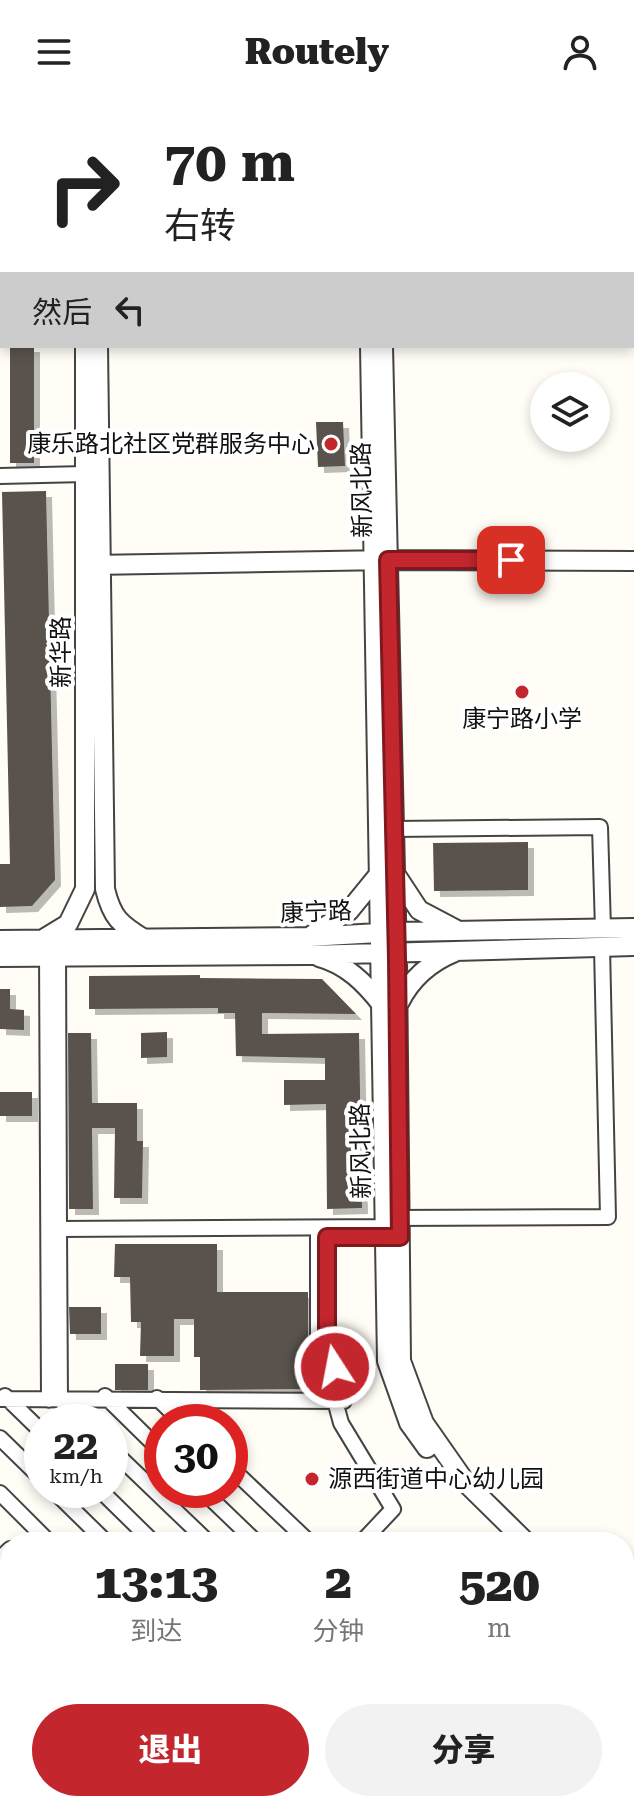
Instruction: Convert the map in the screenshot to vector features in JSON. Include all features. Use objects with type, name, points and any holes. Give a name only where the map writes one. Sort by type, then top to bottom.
[{"type":"street","name":"新华路","points":[[85,348],[85,474],[93,561],[105,889],[109,908],[121,924],[144,939]]},
{"type":"street","name":"新华路","points":[[50,946],[68,924],[85,889],[98,348]]},
{"type":"street","name":"新风北路","points":[[370,348],[394,829],[388,873]]},
{"type":"street","name":"新风北路","points":[[383,348],[381,555],[393,1228],[401,1361],[424,1423],[466,1483],[516,1532]]},
{"type":"street","points":[[0,476],[85,474]]},
{"type":"street","points":[[93,561],[634,552]]},
{"type":"street","points":[[381,555],[634,561]]},
{"type":"street","points":[[54,1233],[322,1232],[608,1217],[600,827],[394,829]]},
{"type":"street","points":[[388,873],[419,910],[461,940],[422,972],[390,1006],[352,973],[308,946],[388,873]]},
{"type":"street","name":"康宁路","points":[[603,938],[634,928]]},
{"type":"street","name":"康宁路","points":[[0,940],[50,946],[308,946],[603,938],[634,946]]},
{"type":"street","name":"康宁路","points":[[0,957],[50,946],[144,939],[308,946]]},
{"type":"street","points":[[50,946],[54,1397],[62,1404]]},
{"type":"street","name":"新风北路","points":[[393,1228],[387,1361],[409,1423],[450,1483],[501,1532]]},
{"type":"street","points":[[322,1232],[327,1338],[341,1423],[393,1509],[371,1532]]},
{"type":"street","points":[[3,1397],[339,1399]]},
{"type":"street","points":[[3,1397],[24,1416]]},
{"type":"street","points":[[106,1397],[144,1434]]},
{"type":"street","points":[[157,1398],[163,1404]]},
{"type":"street","points":[[339,1399],[403,1510],[382,1532]]},
{"type":"street","points":[[0,1438],[24,1461]]},
{"type":"street","points":[[128,1465],[198,1532]]},
{"type":"street","points":[[248,1484],[298,1532]]},
{"type":"street","points":[[0,1493],[39,1532]]},
{"type":"street","points":[[71,1508],[96,1532]]},
{"type":"street","points":[[118,1508],[143,1532]]},
{"type":"street","points":[[221,1508],[246,1532]]},
{"type":"building","points":[[10,348],[34,348],[34,463],[10,463]]},
{"type":"building","name":"康乐路北社区党群服务中心","points":[[316,422],[343,422],[345,466],[318,467]]},
{"type":"building","points":[[46,491],[55,880],[32,906],[0,907],[0,864],[10,864],[2,492]]},
{"type":"building","points":[[528,842],[528,890],[434,891],[433,843]]},
{"type":"building","points":[[200,975],[200,978],[322,979],[356,1014],[262,1013],[262,1034],[359,1033],[362,1208],[327,1209],[326,1104],[284,1105],[284,1080],[325,1080],[325,1058],[236,1056],[235,1013],[218,1013],[218,1008],[89,1009],[89,976]]},
{"type":"building","points":[[0,989],[10,989],[10,1009],[24,1010],[24,1030],[0,1029]]},
{"type":"building","points":[[167,1032],[167,1057],[141,1058],[141,1033]]},
{"type":"building","points":[[68,1033],[91,1033],[92,1103],[137,1103],[137,1141],[143,1141],[142,1198],[114,1198],[115,1128],[92,1128],[93,1209],[69,1209]]},
{"type":"building","points":[[0,1092],[32,1092],[32,1116],[0,1116]]},
{"type":"building","points":[[115,1244],[217,1244],[217,1292],[308,1292],[308,1338],[314,1362],[314,1389],[200,1390],[200,1357],[194,1357],[194,1319],[174,1319],[174,1356],[140,1356],[141,1322],[131,1322],[130,1277],[114,1277]]},
{"type":"building","points":[[69,1307],[101,1307],[101,1334],[70,1334]]},
{"type":"building","points":[[115,1364],[148,1364],[148,1390],[115,1390]]},
{"type":"place","name":"康乐路北社区党群服务中心","points":[[331,444]]},
{"type":"place","name":"康宁路小学","points":[[522,692]]},
{"type":"place","name":"源西街道中心幼儿园","points":[[312,1479]]},
{"type":"route","points":[[335,1367],[327,1338],[327,1237],[400,1237],[388,560],[511,560]]}]
